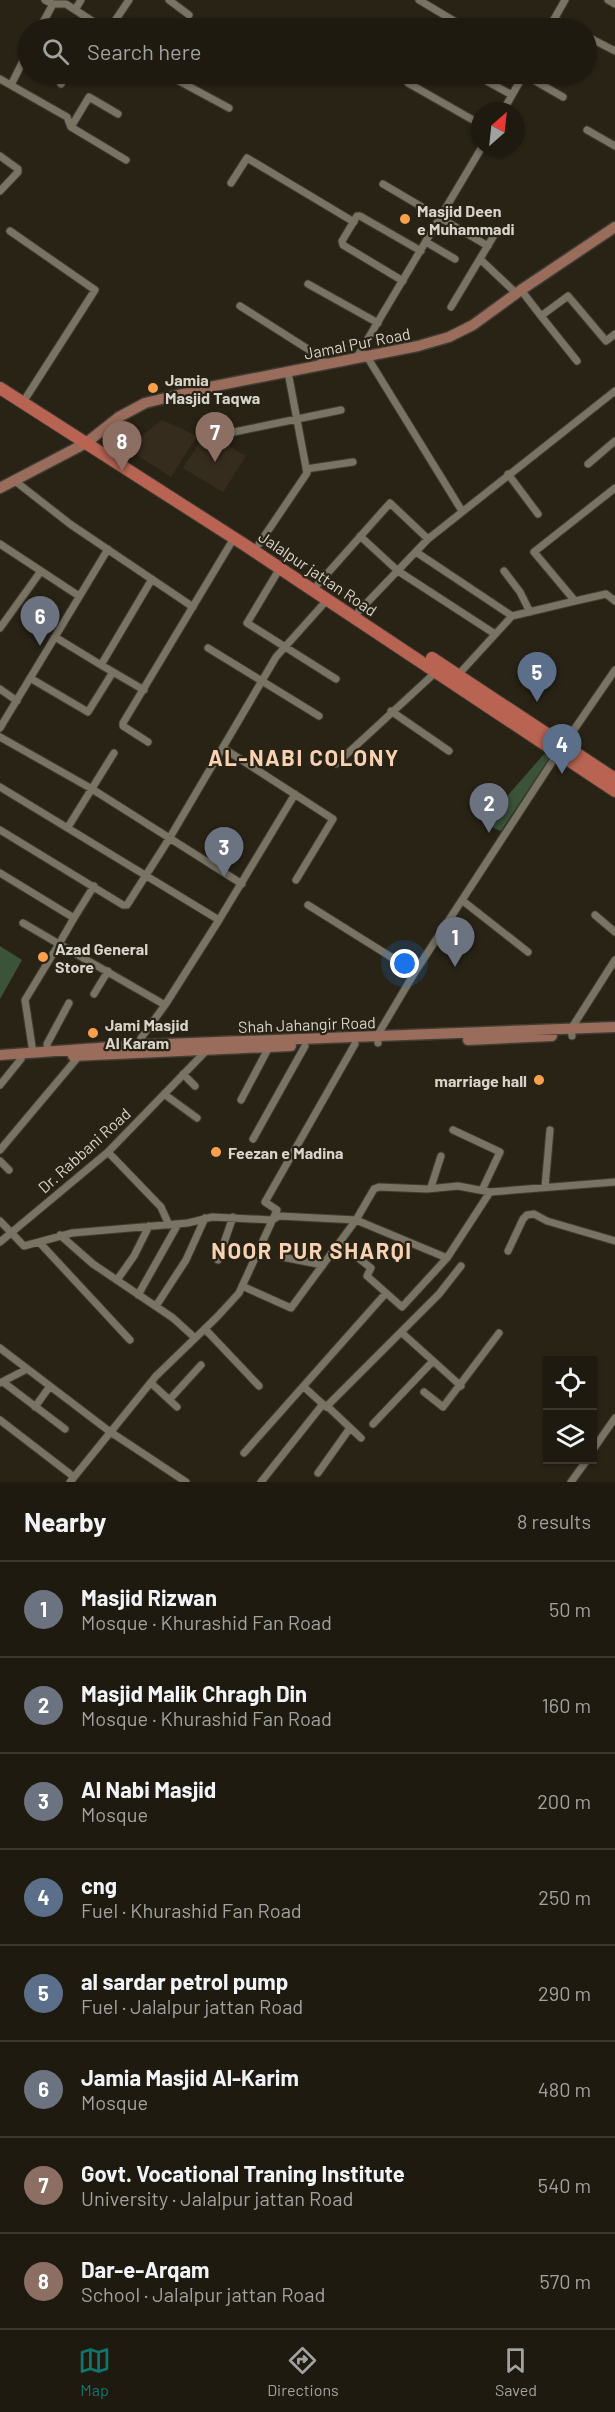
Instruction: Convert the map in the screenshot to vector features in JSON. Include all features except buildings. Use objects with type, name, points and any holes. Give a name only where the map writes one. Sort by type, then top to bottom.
[{"type":"main road","name":"Jalalpur jattan Road","points":[[0,379],[89,441]]},
{"type":"main road","name":"Jalalpur jattan Road","points":[[0,388],[318,584],[437,671],[560,749],[615,791]]},
{"type":"main road","name":"Jalalpur jattan Road","points":[[247,541],[280,568],[327,600],[350,609],[458,675],[509,715]]},
{"type":"main road","name":"Jalalpur jattan Road","points":[[560,749],[615,779]]},
{"type":"street","points":[[45,0],[53,4],[66,4],[86,18]]},
{"type":"street","points":[[75,10],[81,0]]},
{"type":"street","points":[[117,18],[129,0]]},
{"type":"street","points":[[169,0],[189,15]]},
{"type":"street","points":[[419,0],[449,18]]},
{"type":"street","points":[[555,18],[565,0]]},
{"type":"street","points":[[608,0],[615,4]]},
{"type":"street","points":[[45,18],[53,4]]},
{"type":"street","points":[[597,42],[615,51]]},
{"type":"street","points":[[11,85],[18,71]]},
{"type":"street","points":[[0,79],[67,117],[71,127],[126,160]]},
{"type":"street","points":[[185,84],[229,108]]},
{"type":"street","points":[[410,84],[471,119]]},
{"type":"street","points":[[492,84],[512,95]]},
{"type":"street","points":[[508,102],[518,84]]},
{"type":"street","points":[[540,84],[563,97]]},
{"type":"street","points":[[71,127],[89,97],[118,114]]},
{"type":"street","points":[[587,130],[615,146]]},
{"type":"street","points":[[0,156],[18,169],[18,172],[0,191]]},
{"type":"street","points":[[462,511],[362,356],[378,323],[477,156]]},
{"type":"street","points":[[231,183],[247,158],[354,222]]},
{"type":"street","points":[[383,184],[488,246]]},
{"type":"street","points":[[403,281],[343,245],[342,242],[357,216],[421,252]]},
{"type":"street","name":"Jamal Pur Road","points":[[0,488],[89,441],[119,417],[145,403],[210,387],[418,346],[449,337],[473,325],[615,227]]},
{"type":"street","points":[[10,231],[94,290],[27,396]]},
{"type":"street","points":[[451,307],[496,232]]},
{"type":"street","points":[[426,242],[455,259]]},
{"type":"street","points":[[480,259],[519,292],[577,361]]},
{"type":"street","points":[[309,284],[378,323]]},
{"type":"street","points":[[541,316],[568,296],[606,341],[615,334]]},
{"type":"street","points":[[240,306],[326,363]]},
{"type":"street","points":[[148,742],[123,726],[193,607],[307,473],[288,372]]},
{"type":"street","points":[[350,609],[398,571],[428,539],[462,511],[614,394]]},
{"type":"street","points":[[229,434],[340,410]]},
{"type":"street","points":[[588,464],[615,441]]},
{"type":"street","points":[[306,469],[353,462]]},
{"type":"street","points":[[508,474],[538,514]]},
{"type":"street","points":[[15,481],[60,517],[193,607]]},
{"type":"street","points":[[575,601],[534,552],[615,488]]},
{"type":"street","points":[[318,584],[390,503],[428,539]]},
{"type":"street","points":[[360,537],[398,571],[495,634]]},
{"type":"street","points":[[0,544],[79,596]]},
{"type":"street","points":[[0,728],[108,549]]},
{"type":"street","points":[[416,552],[512,616]]},
{"type":"street","points":[[280,568],[247,623],[336,679]]},
{"type":"street","points":[[0,628],[41,571]]},
{"type":"street","points":[[504,571],[520,592],[530,612]]},
{"type":"street","points":[[100,665],[152,579]]},
{"type":"street","points":[[458,675],[512,616],[606,594],[615,601]]},
{"type":"street","points":[[0,830],[123,905],[127,905],[169,839],[262,680],[285,645],[327,600]]},
{"type":"street","points":[[55,637],[144,690]]},
{"type":"street","points":[[208,648],[319,716]]},
{"type":"street","points":[[378,1039],[415,972],[560,749],[615,670]]},
{"type":"street","points":[[336,764],[437,671]]},
{"type":"street","points":[[30,678],[88,712],[113,672]]},
{"type":"street","points":[[0,689],[17,701]]},
{"type":"street","points":[[391,711],[449,751]]},
{"type":"street","points":[[0,737],[92,789],[242,884]]},
{"type":"street","points":[[223,748],[333,819],[296,880]]},
{"type":"street","points":[[68,827],[114,753]]},
{"type":"street","points":[[0,787],[219,920]]},
{"type":"street","points":[[139,1045],[141,1038],[165,1005],[242,884],[295,794]]},
{"type":"street","points":[[0,873],[74,918]]},
{"type":"street","points":[[33,1053],[26,1000],[94,886]]},
{"type":"street","points":[[463,901],[528,952]]},
{"type":"street","points":[[308,905],[415,972]]},
{"type":"street","points":[[595,915],[615,932]]},
{"type":"street","points":[[23,923],[165,1005]]},
{"type":"street","points":[[571,1032],[615,960]]},
{"type":"street","points":[[94,994],[108,971]]},
{"type":"street","points":[[48,1051],[47,1044],[69,1003]]},
{"type":"street","points":[[378,1039],[571,1032],[615,1028]]},
{"type":"street","points":[[571,1032],[615,1035]]},
{"type":"street","name":"Shah Jahangir Road","points":[[0,1055],[139,1045],[378,1039]]},
{"type":"street","name":"Shah Jahangir Road","points":[[0,1061],[355,1044],[378,1039]]},
{"type":"street","points":[[0,1420],[72,1480],[109,1431],[151,1383],[239,1293],[277,1210],[265,1202],[355,1044]]},
{"type":"street","points":[[253,1139],[305,1046]]},
{"type":"street","points":[[241,1100],[269,1047]]},
{"type":"street","name":"Dr. Rabbani Road","points":[[0,1242],[108,1152],[207,1050]]},
{"type":"street","points":[[0,1150],[79,1056]]},
{"type":"street","points":[[0,1085],[21,1059]]},
{"type":"street","points":[[183,1074],[195,1086]]},
{"type":"street","points":[[164,1094],[197,1118]]},
{"type":"street","points":[[453,1130],[500,1152],[482,1190]]},
{"type":"street","points":[[544,1187],[550,1130]]},
{"type":"street","points":[[108,1152],[161,1207],[173,1224]]},
{"type":"street","points":[[430,1188],[441,1156]]},
{"type":"street","points":[[0,1161],[9,1170]]},
{"type":"street","points":[[242,1286],[291,1308],[356,1220],[376,1188],[430,1188],[458,1185],[490,1192],[615,1182]]},
{"type":"street","points":[[339,1243],[371,1268],[367,1276],[402,1307],[447,1258],[490,1192]]},
{"type":"street","points":[[508,1251],[523,1219],[527,1215],[534,1214],[547,1221],[615,1241]]},
{"type":"street","points":[[0,1221],[24,1246],[60,1235],[149,1227],[205,1218],[233,1217],[272,1220],[279,1216],[356,1220],[447,1258]]},
{"type":"street","points":[[218,1260],[233,1217]]},
{"type":"street","points":[[156,1306],[186,1260],[205,1218]]},
{"type":"street","points":[[138,1295],[173,1224]]},
{"type":"street","points":[[117,1280],[134,1256],[149,1227]]},
{"type":"street","points":[[60,1235],[93,1264],[156,1306],[195,1338]]},
{"type":"street","points":[[39,1242],[130,1340]]},
{"type":"street","points":[[282,1257],[323,1265]]},
{"type":"street","points":[[261,1482],[325,1405],[439,1294],[461,1266]]},
{"type":"street","points":[[244,1453],[386,1293]]},
{"type":"street","points":[[205,1329],[259,1386]]},
{"type":"street","points":[[401,1332],[461,1386]]},
{"type":"street","points":[[424,1392],[443,1407],[499,1333]]},
{"type":"street","points":[[0,1347],[109,1431],[186,1482]]},
{"type":"street","points":[[373,1424],[433,1361]]},
{"type":"street","points":[[170,1399],[201,1365]]},
{"type":"street","points":[[27,1369],[1,1383],[65,1429]]},
{"type":"street","points":[[151,1383],[177,1407]]},
{"type":"street","points":[[35,1407],[50,1386]]},
{"type":"street","points":[[304,1387],[361,1438]]},
{"type":"street","points":[[597,1444],[615,1418]]},
{"type":"street","points":[[318,1473],[350,1428]]},
{"type":"street","points":[[571,1482],[583,1464]]},
{"type":"shaded area","points":[[162,420],[197,436],[171,477],[126,448]]},
{"type":"shaded area","points":[[206,433],[246,456],[223,492],[183,468]]},
{"type":"green space","points":[[544,754],[550,757],[501,831],[483,824]]},
{"type":"green space","points":[[0,946],[22,960],[0,999]]},
{"type":"place","name":"Masjid Deen e Muhammadi","points":[[405,219]]},
{"type":"place","name":"Jamia Masjid Taqwa","points":[[153,388]]},
{"type":"place","name":"Govt. Vocational Traning Institute","points":[[215,462]]},
{"type":"place","name":"Dar-e-Arqam","points":[[122,471]]},
{"type":"place","name":"Jamia Masjid Al-Karim","points":[[40,646]]},
{"type":"place","name":"al sardar petrol pump","points":[[537,702]]},
{"type":"place","name":"cng","points":[[562,774]]},
{"type":"place","name":"Masjid Malik Chragh Din","points":[[489,833]]},
{"type":"place","name":"Al Nabi Masjid","points":[[224,877]]},
{"type":"place","name":"Azad General Store","points":[[43,957]]},
{"type":"place","name":"Masjid Rizwan","points":[[455,967]]},
{"type":"place","name":"Jami Masjid Al Karam","points":[[93,1033]]},
{"type":"place","name":"marriage hall","points":[[539,1080]]},
{"type":"place","name":"Feezan e Madina","points":[[216,1152]]},
{"type":"district","name":"AL-NABI COLONY","points":[[304,757]]},
{"type":"district","name":"NOOR PUR SHARQI","points":[[312,1250]]}]
